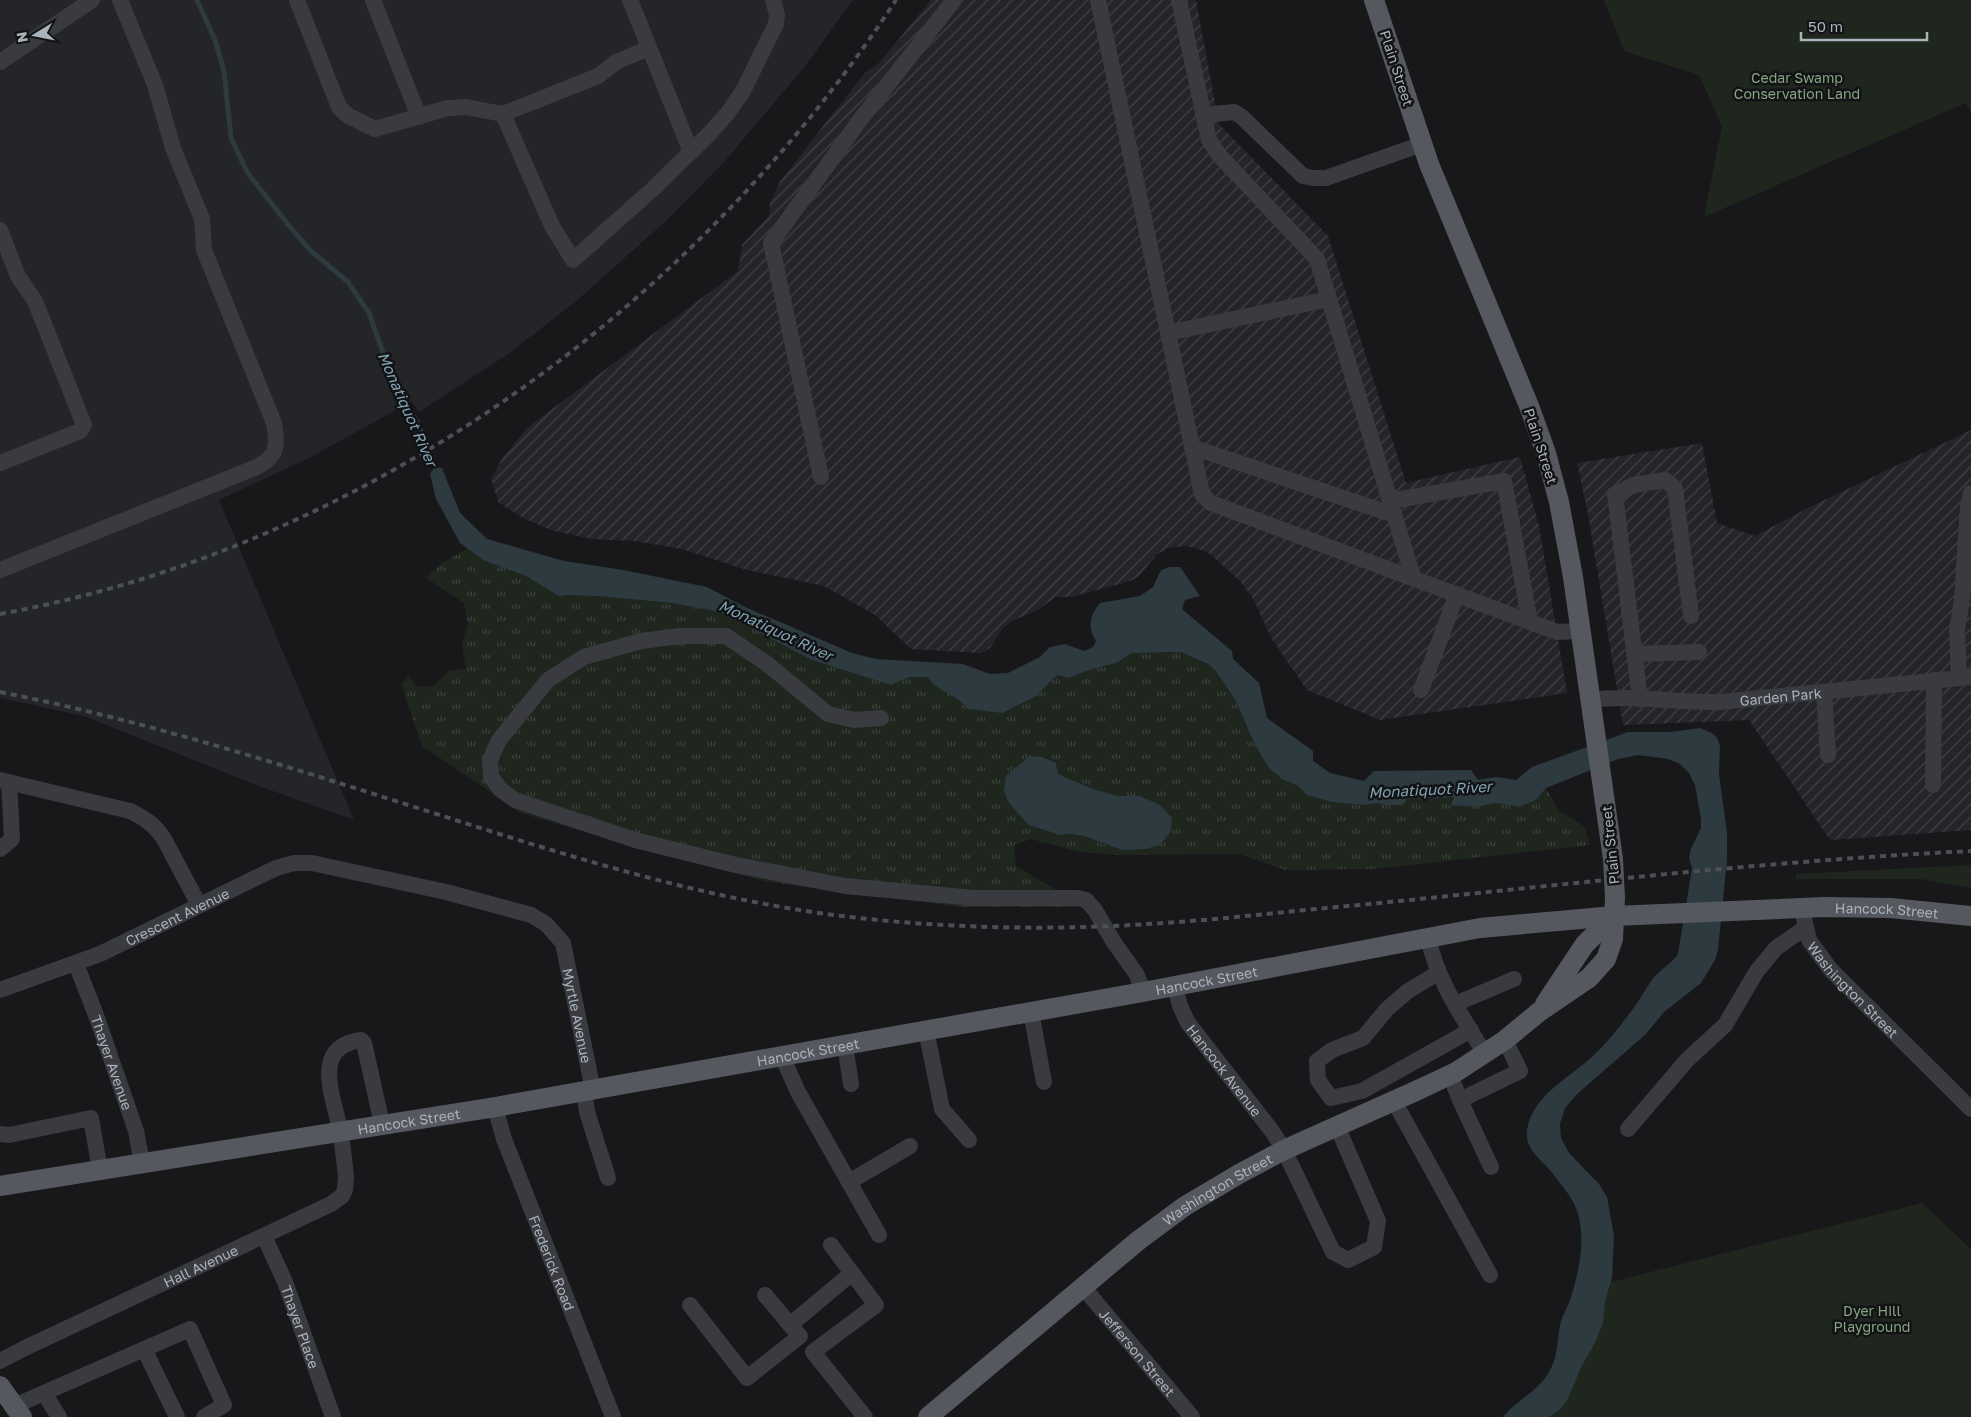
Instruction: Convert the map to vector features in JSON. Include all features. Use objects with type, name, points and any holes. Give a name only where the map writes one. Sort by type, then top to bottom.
[{"type":"main road","name":"Plain Street","points":[[1374,0],[1422,144],[1452,222],[1529,406],[1546,453],[1559,502],[1569,552],[1613,859],[1614,916]]},
{"type":"main road","name":"Hancock Street","points":[[1803,907],[1869,907],[1971,916]]},
{"type":"main road","points":[[1614,916],[1803,907]]},
{"type":"main road","name":"Hancock Street","points":[[0,1186],[495,1107],[1143,992],[1428,936],[1496,926],[1614,916]]},
{"type":"main road","name":"Washington Street","points":[[928,1417],[1139,1240],[1185,1206],[1284,1150],[1450,1075],[1486,1054],[1539,1012],[1579,951],[1614,916]]},
{"type":"main road","points":[[0,1386],[18,1412]]},
{"type":"street","points":[[0,62],[92,0]]},
{"type":"street","points":[[0,570],[257,467],[268,461],[274,452],[276,437],[274,423],[204,250],[202,219],[172,148],[155,85],[120,0]]},
{"type":"street","points":[[298,0],[339,107],[375,129],[448,108],[465,106],[503,114],[598,76],[616,62],[649,48]]},
{"type":"street","points":[[373,0],[419,116]]},
{"type":"street","points":[[630,0],[691,152]]},
{"type":"street","points":[[503,114],[552,226],[573,260],[655,187],[727,114],[743,91],[776,24],[777,15],[773,0]]},
{"type":"street","points":[[821,477],[771,243],[860,120],[954,0]]},
{"type":"street","points":[[1098,0],[1202,494],[1211,503],[1557,632],[1580,631]]},
{"type":"street","points":[[1179,0],[1209,140],[1219,154],[1317,258],[1413,577]]},
{"type":"street","points":[[1203,115],[1234,112],[1242,117],[1303,176],[1313,178],[1326,178],[1422,144]]},
{"type":"street","points":[[0,230],[18,276],[35,301],[84,425],[80,430],[0,463]]},
{"type":"street","points":[[1168,333],[1329,299]]},
{"type":"street","points":[[1192,447],[1392,508],[1504,481],[1530,622]]},
{"type":"street","points":[[1640,699],[1615,494],[1634,485],[1666,480],[1675,488],[1691,616]]},
{"type":"street","points":[[1965,677],[1957,630],[1962,600],[1968,506],[1971,493]]},
{"type":"street","points":[[1420,690],[1457,594]]},
{"type":"street","points":[[880,718],[854,720],[828,714],[766,663],[726,636],[680,636],[641,640],[584,657],[548,680],[499,740],[490,760],[491,777],[501,790],[515,800],[635,840],[736,865],[845,886],[989,899],[1078,898],[1086,900],[1095,910],[1113,941],[1137,975],[1143,992]]},
{"type":"street","points":[[1634,654],[1699,652]]},
{"type":"street","name":"Garden Park","points":[[1591,700],[1615,698],[1720,702],[1965,677]]},
{"type":"street","points":[[1932,785],[1934,680]]},
{"type":"street","points":[[1824,692],[1828,755]]},
{"type":"street","points":[[0,849],[12,839],[4,781],[130,811],[147,819],[159,830],[200,905]]},
{"type":"street","name":"Crescent Avenue","points":[[0,990],[76,964],[276,868],[294,863],[312,863],[446,892],[531,915],[546,924],[563,943]]},
{"type":"street","name":"Washington Street","points":[[1803,907],[1805,928],[1815,950],[1831,970],[1971,1109]]},
{"type":"street","points":[[1628,1128],[1687,1060],[1725,1025],[1757,971],[1776,948],[1805,928]]},
{"type":"street","points":[[1428,936],[1438,973],[1486,1054]]},
{"type":"street","name":"Myrtle Avenue","points":[[563,943],[588,1090],[587,1112],[608,1178]]},
{"type":"street","name":"Thayer Avenue","points":[[76,964],[136,1130],[142,1163]]},
{"type":"street","points":[[1438,973],[1408,991],[1387,1009],[1363,1038],[1332,1050],[1317,1061],[1318,1080],[1331,1098],[1362,1091],[1471,1030]]},
{"type":"street","points":[[1455,1004],[1514,979]]},
{"type":"street","name":"Hancock Avenue","points":[[1175,986],[1180,1006],[1188,1024],[1266,1122],[1284,1150],[1333,1252],[1348,1260],[1374,1247],[1378,1221],[1337,1126]]},
{"type":"street","points":[[1031,1012],[1044,1082]]},
{"type":"street","points":[[926,1030],[942,1109],[969,1140]]},
{"type":"street","name":"Hall Avenue","points":[[0,1361],[331,1204],[342,1196],[347,1184],[340,1131],[328,1078],[331,1060],[336,1050],[343,1044],[360,1040],[364,1043],[382,1124]]},
{"type":"street","points":[[1460,1100],[1520,1071],[1505,1040]]},
{"type":"street","points":[[845,1045],[851,1084]]},
{"type":"street","points":[[782,1056],[798,1092],[878,1236]]},
{"type":"street","points":[[1450,1075],[1491,1167]]},
{"type":"street","points":[[1394,1101],[1490,1274]]},
{"type":"street","name":"Frederick Road","points":[[495,1107],[504,1139],[613,1417]]},
{"type":"street","points":[[0,1134],[9,1135],[91,1118],[100,1170]]},
{"type":"street","points":[[849,1182],[910,1146]]},
{"type":"street","name":"Thayer Place","points":[[264,1236],[285,1282],[333,1417]]},
{"type":"street","points":[[813,1352],[876,1305],[831,1244]]},
{"type":"street","points":[[690,1305],[748,1378],[852,1273]]},
{"type":"street","name":"Jefferson Street","points":[[1083,1287],[1192,1417]]},
{"type":"street","points":[[765,1295],[865,1417]]},
{"type":"street","points":[[18,1412],[44,1393],[190,1330],[224,1405],[204,1417]]},
{"type":"street","points":[[144,1349],[177,1417]]},
{"type":"street","points":[[44,1393],[59,1417]]},
{"type":"shaded area","points":[[0,0],[853,0],[806,65],[725,161],[667,220],[574,303],[508,354],[419,412],[412,401],[311,457],[219,500],[354,820],[256,785],[84,716],[0,698]]},
{"type":"shaded area","points":[[931,0],[1196,0],[1219,124],[1328,236],[1406,483],[1520,457],[1539,526],[1567,693],[1380,720],[1307,690],[1273,641],[1252,597],[1240,581],[1210,554],[1185,546],[1169,548],[1157,554],[1140,575],[1131,581],[1071,597],[1056,597],[1036,611],[1012,621],[1003,628],[990,648],[985,651],[979,653],[911,649],[875,615],[824,586],[747,570],[682,549],[634,541],[591,539],[551,530],[523,518],[498,502],[491,479],[503,457],[528,427],[738,271],[742,245],[769,216],[770,202],[780,181],[865,73],[880,62]]},
{"type":"shaded area","points":[[1971,430],[1971,830],[1830,840],[1749,720],[1623,725],[1587,509],[1577,463],[1702,443],[1717,523],[1755,536],[1808,508]]},
{"type":"green space","name":"Cedar Swamp Conservation Land","points":[[1604,0],[1971,0],[1971,113],[1966,103],[1704,217],[1722,126],[1699,75],[1624,51]]},
{"type":"green space","points":[[469,548],[485,561],[526,576],[557,595],[598,596],[672,603],[720,612],[764,634],[891,685],[915,676],[927,678],[954,695],[968,709],[1036,696],[1057,675],[1069,678],[1092,669],[1116,663],[1132,653],[1181,652],[1208,664],[1215,670],[1236,701],[1255,745],[1282,779],[1298,786],[1307,795],[1332,802],[1365,805],[1378,803],[1385,805],[1407,799],[1454,797],[1451,805],[1475,807],[1496,803],[1519,807],[1536,800],[1546,788],[1558,810],[1585,827],[1590,845],[1374,869],[1285,870],[1239,854],[1119,855],[1080,852],[1031,839],[1014,845],[1016,866],[1085,907],[961,907],[768,882],[657,853],[521,813],[422,746],[401,684],[409,676],[417,687],[433,686],[449,671],[466,669],[462,644],[468,624],[464,603],[426,578],[440,564]],"holes":[[[1030,756],[1042,757],[1056,763],[1058,774],[1093,789],[1117,796],[1140,796],[1122,850],[1084,836],[1060,835],[1029,825],[1014,809]]]},
{"type":"green space","points":[[1971,865],[1971,888],[1921,879],[1796,879],[1796,874]]},
{"type":"green space","name":"Dyer Hill Playground","points":[[1922,1203],[1971,1249],[1971,1417],[1551,1417],[1538,1412],[1599,1285]]},
{"type":"water","points":[[435,467],[442,468],[460,513],[487,539],[564,561],[623,570],[707,587],[745,607],[852,653],[876,659],[963,664],[990,674],[1008,673],[1040,657],[1050,647],[1065,644],[1084,651],[1093,647],[1096,641],[1091,631],[1091,621],[1100,603],[1140,596],[1153,587],[1161,570],[1170,567],[1180,567],[1200,596],[1185,600],[1182,609],[1232,651],[1233,659],[1259,683],[1267,718],[1313,751],[1313,761],[1330,773],[1364,781],[1374,771],[1471,770],[1478,780],[1496,777],[1516,780],[1532,767],[1628,732],[1670,732],[1700,728],[1712,733],[1717,738],[1720,746],[1719,774],[1727,833],[1727,860],[1718,950],[1715,960],[1701,983],[1664,1012],[1645,1035],[1577,1094],[1565,1108],[1560,1124],[1561,1138],[1569,1153],[1599,1184],[1607,1197],[1614,1236],[1612,1278],[1605,1301],[1603,1323],[1567,1401],[1549,1417],[1503,1417],[1539,1385],[1552,1366],[1556,1355],[1560,1325],[1575,1285],[1580,1258],[1581,1232],[1575,1206],[1569,1195],[1530,1147],[1527,1130],[1531,1117],[1546,1095],[1604,1045],[1631,1012],[1653,979],[1678,954],[1692,868],[1689,858],[1701,828],[1695,785],[1689,773],[1680,764],[1668,759],[1638,755],[1618,759],[1546,788],[1536,800],[1519,807],[1496,803],[1475,807],[1451,805],[1454,797],[1407,799],[1403,805],[1378,803],[1365,805],[1332,802],[1307,795],[1298,786],[1282,779],[1269,768],[1255,745],[1236,701],[1215,670],[1208,664],[1181,652],[1132,653],[1116,663],[1092,669],[1069,678],[1057,675],[1036,696],[1002,713],[968,709],[936,686],[928,677],[909,677],[891,685],[812,660],[720,612],[672,603],[598,596],[557,595],[526,576],[485,561],[460,543],[436,499],[430,474]]},
{"type":"water","points":[[1030,756],[1042,757],[1056,763],[1058,774],[1093,789],[1117,796],[1140,796],[1160,805],[1172,818],[1171,831],[1160,845],[1145,849],[1122,850],[1084,836],[1060,835],[1029,825],[1008,801],[1004,791],[1006,776]]},
{"type":"waterway","name":"Monatiquot River","points":[[197,0],[215,40],[224,71],[231,138],[247,172],[311,251],[348,282],[369,313],[395,386],[418,424],[437,472]]},
{"type":"railway","points":[[0,614],[135,581],[265,533],[390,472],[509,397],[620,312],[722,216],[815,112],[896,0]]},
{"type":"railway","points":[[0,692],[169,732],[634,874],[729,897],[866,919],[1027,928],[1174,922],[1741,867],[1971,851]]}]
